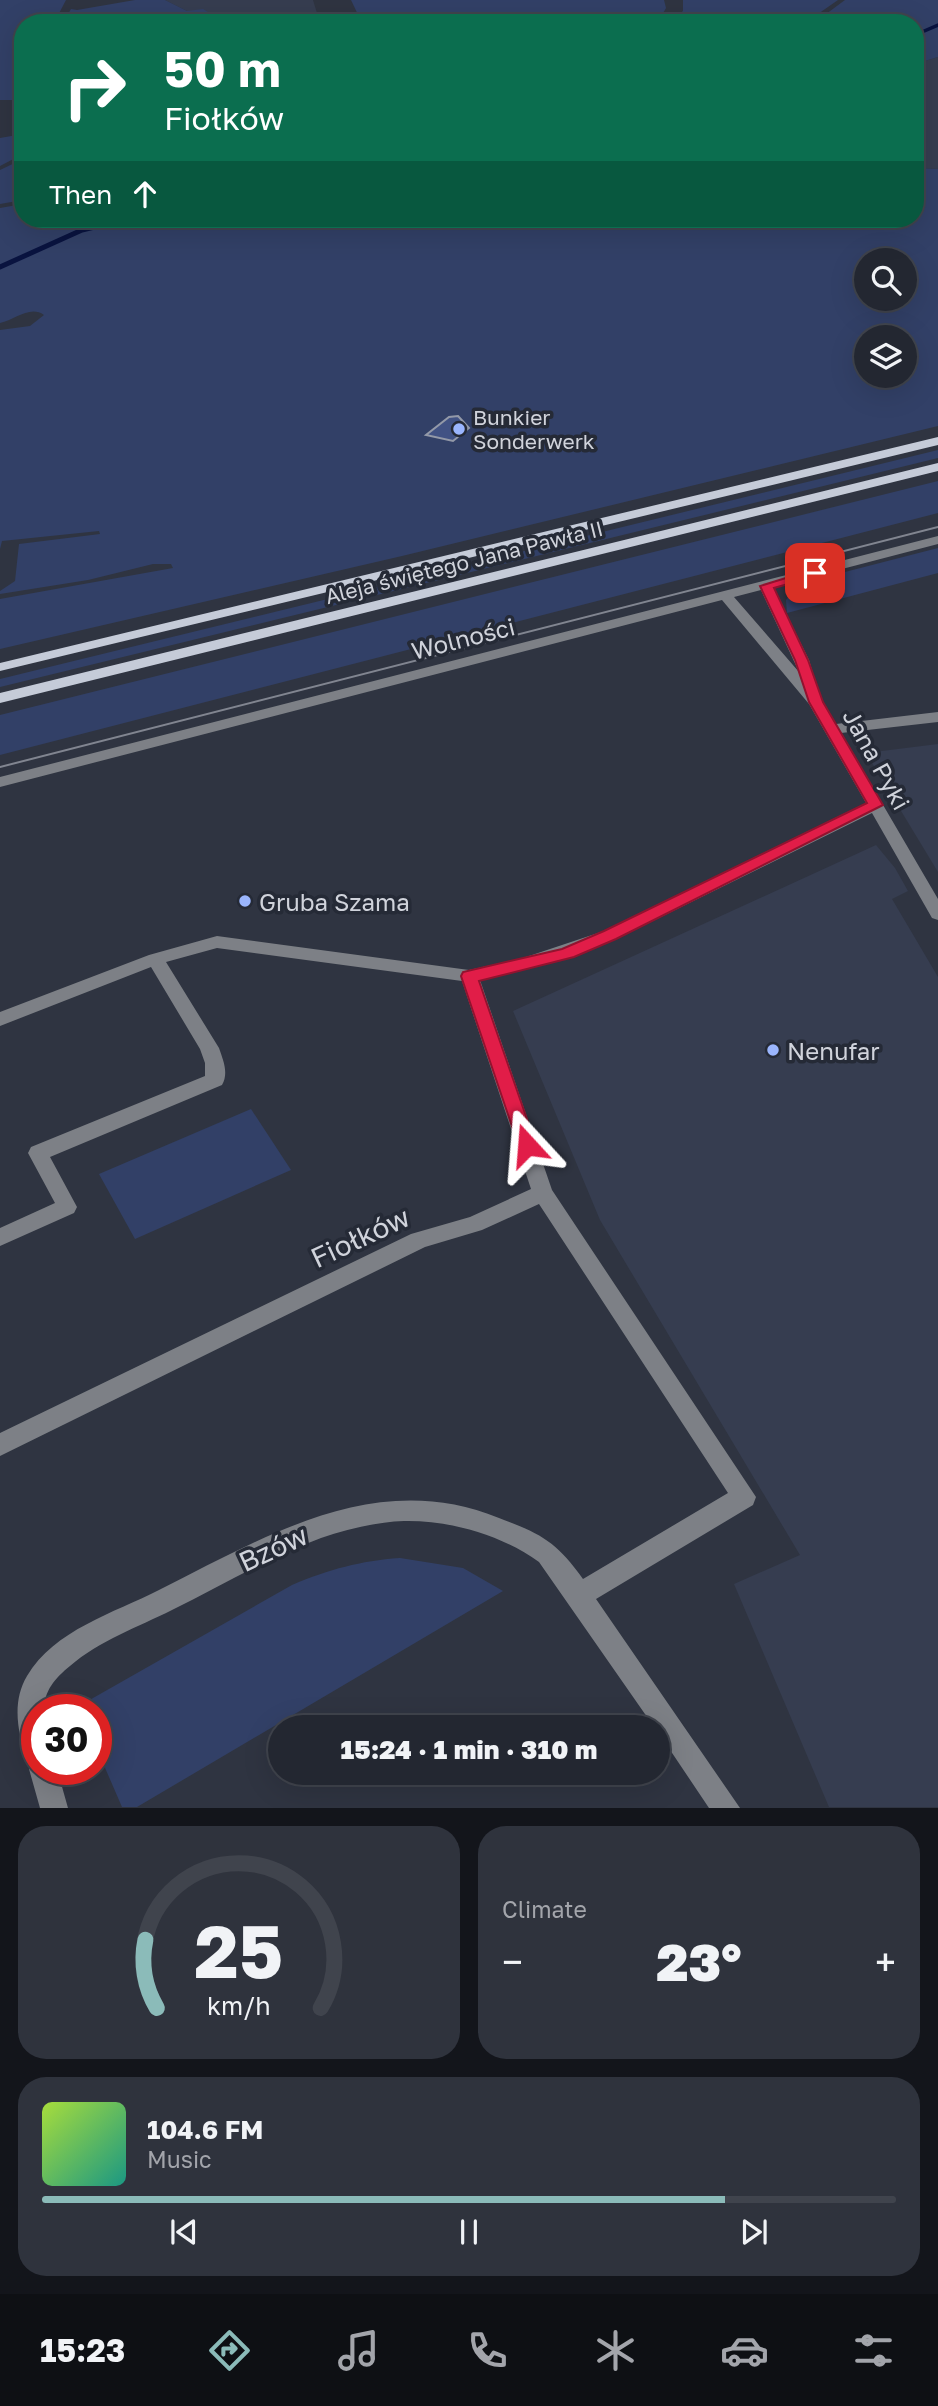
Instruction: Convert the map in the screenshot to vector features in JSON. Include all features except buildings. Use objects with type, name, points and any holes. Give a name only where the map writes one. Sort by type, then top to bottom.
[{"type":"main road","name":"Aleja świętego Jana Pawła II","points":[[0,667],[938,441]]},
{"type":"main road","name":"Aleja świętego Jana Pawła II","points":[[0,698],[938,467]]},
{"type":"street","name":"Wolności","points":[[0,782],[938,540]]},
{"type":"street","name":"Jana Pyki","points":[[766,586],[802,660],[816,702]]},
{"type":"street","name":"Jana Pyki","points":[[726,596],[816,702],[938,914]]},
{"type":"street","points":[[833,729],[938,717]]},
{"type":"street","points":[[0,1019],[155,959],[218,942],[469,976],[509,969],[568,953],[610,935],[875,805]]},
{"type":"street","points":[[0,1237],[67,1208],[38,1153],[215,1080],[215,1063],[209,1048],[155,959]]},
{"type":"street","points":[[469,976],[543,1193],[744,1497],[579,1595]]},
{"type":"street","name":"Fiołków","points":[[0,1445],[419,1240],[475,1224],[543,1193]]},
{"type":"street","name":"Bzów","points":[[33,1694],[34,1688],[63,1652],[306,1530],[362,1514],[420,1508],[471,1518],[520,1538],[553,1558],[726,1808]]},
{"type":"street","points":[[48,1785],[54,1808]]},
{"type":"shaded area","points":[[0,0],[66,0],[59,14],[14,14],[14,99],[0,100]]},
{"type":"shaded area","points":[[135,0],[165,0],[187,11],[203,9],[211,14],[68,14],[71,9]]},
{"type":"shaded area","points":[[165,0],[313,0],[317,14],[196,14]]},
{"type":"shaded area","points":[[351,0],[664,0],[666,8],[663,14],[358,14]]},
{"type":"shaded area","points":[[683,0],[838,0],[818,14],[679,14],[683,11]]},
{"type":"shaded area","points":[[845,0],[938,0],[938,57],[924,61],[924,14],[826,14]]},
{"type":"shaded area","points":[[938,57],[938,169],[924,168],[924,61]]},
{"type":"shaded area","points":[[14,136],[14,159],[0,166],[0,138]]},
{"type":"shaded area","points":[[14,163],[14,202],[0,204],[0,170]]},
{"type":"shaded area","points":[[924,168],[938,169],[938,426],[402,556],[0,649],[0,599],[173,568],[171,564],[153,564],[88,580],[0,594],[0,591],[15,581],[19,544],[100,534],[99,531],[2,541],[0,549],[0,330],[30,326],[44,315],[28,312],[0,323],[0,208],[14,206],[14,228],[924,228]]},
{"type":"shaded area","points":[[938,450],[938,458],[0,687],[0,679]]},
{"type":"shaded area","points":[[938,481],[938,513],[0,755],[0,715]]},
{"type":"shaded area","points":[[938,548],[938,573],[787,613],[786,600],[796,588],[810,581]]},
{"type":"shaded area","points":[[938,744],[938,872],[866,753]]},
{"type":"shaded area","points":[[876,845],[895,868],[908,891],[892,899],[938,977],[938,1807],[829,1807],[734,1584],[800,1555],[600,1220],[513,1011]]},
{"type":"shaded area","points":[[251,1109],[291,1170],[135,1239],[99,1174]]},
{"type":"shaded area","points":[[400,1558],[463,1568],[503,1591],[293,1715],[268,1715],[268,1730],[137,1807],[122,1807],[112,1784],[112,1694],[100,1694],[292,1585],[319,1574],[372,1561]]},
{"type":"waterway","points":[[924,31],[938,25]]},
{"type":"waterway","points":[[0,267],[90,228]]},
{"type":"tram line","points":[[0,767],[938,527]]},
{"type":"place","name":"Bunkier Sonderwerk","points":[[459,429]]},
{"type":"place","name":"Gruba Szama","points":[[245,901]]},
{"type":"place","name":"Nenufar","points":[[773,1050]]},
{"type":"route","points":[[527,1145],[469,976],[509,969],[568,953],[875,805],[816,702],[802,660],[766,586],[815,573]]}]
